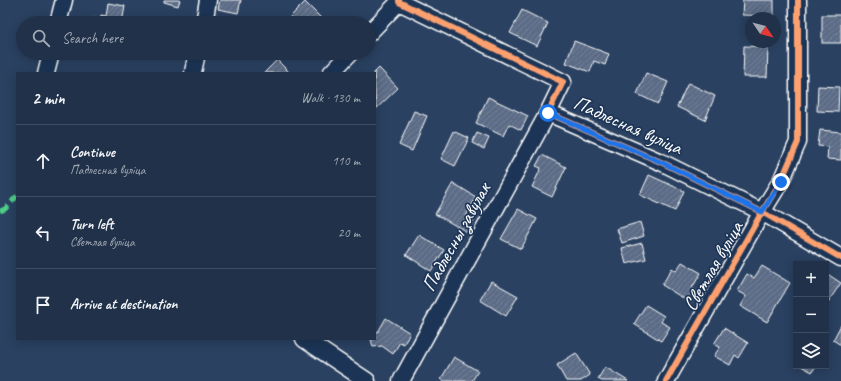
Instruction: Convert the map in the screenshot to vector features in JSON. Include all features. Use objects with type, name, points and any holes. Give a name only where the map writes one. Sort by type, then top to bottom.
[{"type":"street","points":[[60,16],[64,0]]},
{"type":"street","points":[[205,16],[208,0]]},
{"type":"street","name":"Светлая вуліца","points":[[666,381],[762,212],[781,182],[798,142],[798,0]]},
{"type":"street","points":[[376,26],[399,1]]},
{"type":"street","name":"Падлесная вуліца","points":[[399,1],[563,82],[548,113],[663,163],[762,212],[841,258]]},
{"type":"street","points":[[46,72],[49,60]]},
{"type":"street","points":[[193,72],[196,60]]},
{"type":"street","points":[[332,72],[343,60]]},
{"type":"street","name":"Падлесны завулак","points":[[401,381],[548,113]]},
{"type":"street","points":[[305,340],[366,381]]},
{"type":"building","points":[[164,0],[180,0],[178,6],[164,2]]},
{"type":"building","points":[[220,0],[241,0],[238,13],[218,9]]},
{"type":"building","points":[[743,0],[774,0],[774,12],[745,12],[745,15],[742,15]]},
{"type":"building","points":[[305,2],[319,16],[291,16]]},
{"type":"building","points":[[108,3],[125,6],[123,16],[106,16]]},
{"type":"building","points":[[522,10],[548,23],[537,46],[510,33]]},
{"type":"building","points":[[822,15],[841,15],[841,43],[822,43]]},
{"type":"building","points":[[574,41],[609,54],[605,65],[594,61],[590,72],[566,63]]},
{"type":"building","points":[[744,46],[745,48],[768,48],[767,77],[743,77]]},
{"type":"building","points":[[277,60],[289,72],[265,72]]},
{"type":"building","points":[[379,68],[398,88],[376,109],[376,72]]},
{"type":"building","points":[[646,73],[668,82],[658,104],[637,94]]},
{"type":"building","points":[[688,83],[715,96],[705,120],[677,107]]},
{"type":"building","points":[[818,86],[839,87],[838,112],[817,111]]},
{"type":"building","points":[[488,97],[528,116],[521,130],[509,124],[503,136],[476,123]]},
{"type":"building","points":[[414,111],[427,116],[412,151],[399,145]]},
{"type":"building","points":[[820,130],[841,132],[841,160],[827,159],[828,147],[818,146]]},
{"type":"building","points":[[454,131],[469,138],[455,166],[441,159]]},
{"type":"building","points":[[477,133],[489,138],[484,149],[472,143]]},
{"type":"building","points":[[542,155],[566,167],[552,197],[532,187],[541,168],[536,166]]},
{"type":"building","points":[[649,175],[684,191],[675,211],[640,195]]},
{"type":"building","points":[[453,183],[476,197],[466,216],[474,220],[467,232],[435,214]]},
{"type":"building","points":[[518,209],[537,219],[521,249],[501,239]]},
{"type":"building","points":[[640,222],[644,236],[622,243],[617,229]]},
{"type":"building","points":[[419,235],[444,250],[431,271],[406,255]]},
{"type":"building","points":[[642,243],[646,259],[626,264],[622,248]]},
{"type":"building","points":[[682,262],[701,273],[692,288],[698,292],[691,303],[662,285],[672,268],[676,271]]},
{"type":"building","points":[[762,266],[790,283],[767,322],[740,306],[746,296],[737,291],[747,274],[754,278]]},
{"type":"building","points":[[829,275],[841,283],[829,301]]},
{"type":"building","points":[[491,281],[518,296],[506,316],[480,300]]},
{"type":"building","points":[[646,305],[664,316],[661,322],[670,327],[661,341],[634,324]]},
{"type":"building","points":[[386,318],[410,333],[404,344],[400,342],[393,354],[382,346],[373,347],[371,340],[376,340],[376,332],[378,332]]},
{"type":"building","points":[[841,325],[841,345],[833,340]]},
{"type":"building","points":[[724,328],[748,343],[739,358],[735,355],[730,365],[714,356],[720,347],[714,344]]},
{"type":"building","points":[[576,353],[590,375],[581,381],[566,381],[557,365]]},
{"type":"building","points":[[454,357],[478,371],[472,381],[444,381],[441,379]]},
{"type":"building","points":[[605,367],[628,381],[602,381],[598,379]]},
{"type":"building","points":[[806,369],[814,369],[812,372]]},
{"type":"marked path","points":[[0,211],[5,209],[16,197]]},
{"type":"cycle path","points":[[399,0],[399,2],[563,82],[548,113],[663,163],[762,212],[841,258]]},
{"type":"cycle path","points":[[666,381],[781,181],[798,142],[798,0]]},
{"type":"route","points":[[548,113],[663,163],[762,212],[781,182]]}]
